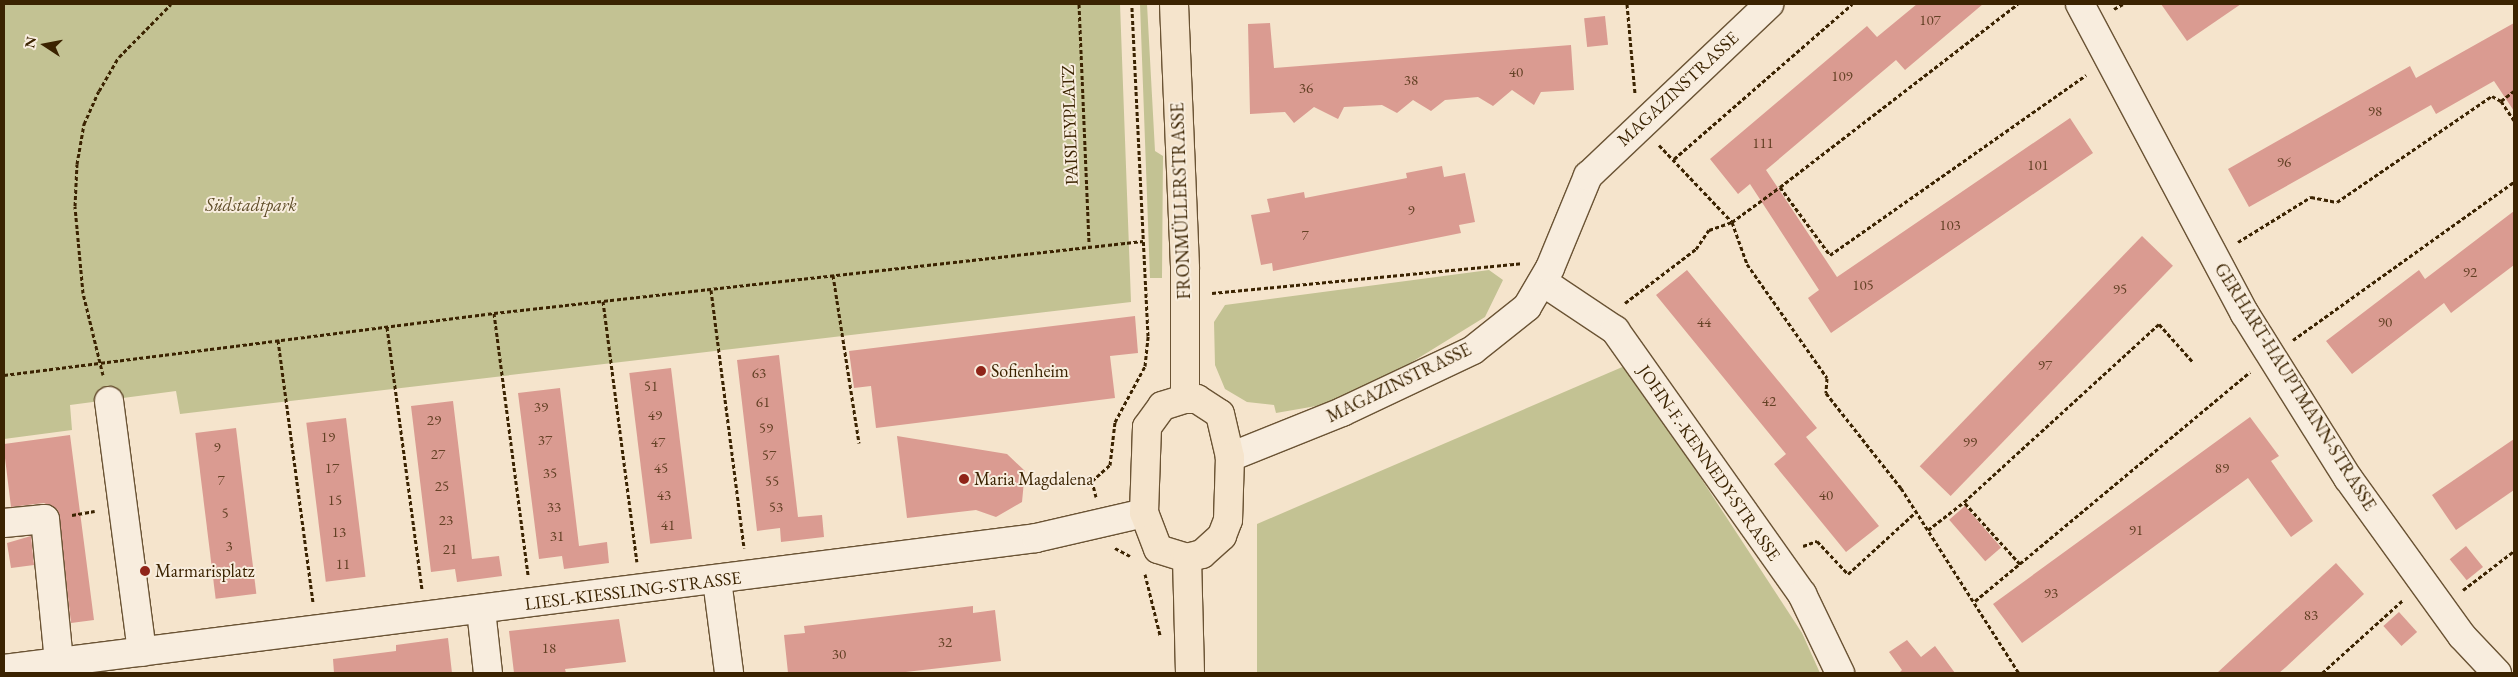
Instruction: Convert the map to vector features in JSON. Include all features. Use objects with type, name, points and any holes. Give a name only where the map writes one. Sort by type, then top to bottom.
[{"type":"main road","name":"FRONMÜLLERSTRASSE","points":[[1174,4],[1185,269],[1184,399]]},
{"type":"main road","points":[[1184,399],[1197,399],[1220,414],[1230,457],[1228,520],[1222,536],[1202,554],[1187,558],[1158,549],[1144,512],[1147,427],[1162,406],[1184,399]]},
{"type":"main road","points":[[1187,558],[1190,673]]},
{"type":"street","name":"MAGAZINSTRASSE","points":[[1230,457],[1342,412],[1473,350],[1527,307],[1547,275],[1588,176],[1638,124],[1768,4]]},
{"type":"street","name":"GERHART-HAUPTMANN-STRASSE","points":[[2080,4],[2107,60],[2214,257],[2270,354],[2348,478],[2442,607],[2497,673]]},
{"type":"street","name":"JOHN-F.-KENNEDY-STRASSE","points":[[1547,275],[1615,330],[1802,594],[1840,673]]},
{"type":"street","points":[[109,401],[123,508],[128,660]]},
{"type":"street","name":"LIESL-KIESSLING-STRASSE","points":[[4,669],[59,661],[128,660],[317,630],[1036,538],[1144,512]]},
{"type":"street","points":[[4,523],[45,519],[59,661]]},
{"type":"street","points":[[718,580],[729,673]]},
{"type":"street","points":[[480,610],[488,673]]},
{"type":"path","points":[[100,362],[83,293],[75,206],[83,132],[99,90],[119,56],[171,4]]},
{"type":"path","name":"PAISLEYPLATZ","points":[[1079,4],[1089,245]]},
{"type":"path","points":[[1132,4],[1148,336],[1144,366],[1122,404],[1110,464],[1092,481],[1105,543],[1133,558]]},
{"type":"path","points":[[1627,4],[1638,124],[1674,159],[1732,222],[1746,264],[1828,378],[1826,393],[1916,512],[1975,601],[2019,673]]},
{"type":"path","points":[[1674,159],[1852,4]]},
{"type":"path","points":[[1603,319],[1696,249],[1709,230],[1732,222],[1780,187],[2016,4]]},
{"type":"path","points":[[1780,187],[1830,255],[2107,60]]},
{"type":"path","points":[[2501,101],[2514,92]]},
{"type":"path","points":[[2214,257],[2311,197],[2337,202],[2492,96],[2501,101],[2514,120]]},
{"type":"path","points":[[1975,601],[2270,354],[2514,182]]},
{"type":"path","points":[[4,375],[494,313],[710,290],[1089,245],[1143,241]]},
{"type":"path","points":[[1209,294],[1518,262],[1547,275]]},
{"type":"path","points":[[833,275],[859,443]]},
{"type":"path","points":[[710,290],[748,576]]},
{"type":"path","points":[[603,301],[641,590]]},
{"type":"path","points":[[494,313],[531,604]]},
{"type":"path","points":[[1928,530],[1964,502],[2159,324],[2192,361]]},
{"type":"path","points":[[387,327],[425,617]]},
{"type":"path","points":[[278,340],[317,630]]},
{"type":"path","points":[[1964,502],[2020,564]]},
{"type":"path","points":[[45,519],[123,508]]},
{"type":"path","points":[[1775,556],[1817,541],[1848,574],[1916,512]]},
{"type":"path","points":[[2442,607],[2514,550]]},
{"type":"path","points":[[1139,565],[1148,589]]},
{"type":"path","points":[[2322,673],[2423,582]]},
{"type":"green space","name":"Südstadtpark","points":[[4,4],[1120,4],[1131,302],[180,414],[176,391],[70,405],[72,430],[4,439]]},
{"type":"green space","points":[[1140,4],[1147,4],[1155,151],[1163,156],[1162,278],[1150,278]]},
{"type":"green space","points":[[1489,270],[1503,280],[1485,317],[1386,378],[1322,405],[1276,413],[1274,405],[1247,402],[1225,389],[1215,365],[1214,322],[1225,305]]},
{"type":"green space","points":[[1627,365],[1802,633],[1820,673],[1257,673],[1257,524]]},
{"type":"building","points":[[1917,4],[1983,4],[1905,70],[1896,60],[1766,170],[1837,277],[2070,118],[2093,153],[1831,333],[1808,298],[1819,290],[1750,184],[1738,194],[1710,159],[1867,26],[1877,37]]},
{"type":"building","points":[[2161,4],[2241,4],[2187,41]]},
{"type":"building","points":[[1605,16],[1608,45],[1587,47],[1584,18]]},
{"type":"building","points":[[1270,23],[1274,68],[1571,45],[1574,90],[1541,92],[1534,105],[1512,90],[1493,106],[1478,97],[1445,100],[1431,111],[1413,100],[1397,113],[1382,105],[1344,107],[1338,119],[1314,107],[1294,123],[1285,112],[1250,114],[1248,24]]},
{"type":"building","points":[[2514,23],[2514,111],[2494,81],[2436,114],[2431,105],[2249,207],[2228,169],[2410,66],[2416,78]]},
{"type":"building","points":[[1442,166],[1444,177],[1465,173],[1475,222],[1459,225],[1461,233],[1273,271],[1272,263],[1261,265],[1251,215],[1270,212],[1267,199],[1304,192],[1305,198],[1407,178],[1406,173]]},
{"type":"building","points":[[2514,211],[2514,265],[2451,313],[2444,303],[2352,374],[2326,341],[2419,270],[2425,279]]},
{"type":"building","points":[[2142,236],[2173,266],[1951,496],[1920,466]]},
{"type":"building","points":[[1687,270],[1817,428],[1806,437],[1879,526],[1846,552],[1774,464],[1786,454],[1656,295]]},
{"type":"building","name":"Sofienheim","points":[[1135,316],[1138,353],[1110,356],[1115,398],[876,428],[871,386],[854,388],[849,351]]},
{"type":"building","points":[[779,355],[798,517],[822,515],[824,537],[781,542],[780,528],[757,531],[737,360]]},
{"type":"building","points":[[671,368],[692,539],[650,544],[629,373]]},
{"type":"building","points":[[560,388],[579,546],[607,542],[609,563],[564,569],[562,556],[539,559],[518,393]]},
{"type":"building","points":[[453,401],[472,559],[499,556],[502,576],[457,582],[455,569],[431,572],[411,406]]},
{"type":"building","points":[[2250,417],[2279,456],[2271,461],[2313,521],[2291,537],[2248,478],[2022,643],[1993,604]]},
{"type":"building","points":[[346,418],[365,577],[326,582],[306,423]]},
{"type":"building","points":[[236,428],[256,594],[216,599],[195,433]]},
{"type":"building","points":[[70,435],[94,620],[71,623],[58,510],[44,503],[11,507],[4,450],[4,444]]},
{"type":"building","name":"Maria Magdalena","points":[[897,436],[1007,454],[1025,471],[1022,502],[996,517],[976,510],[907,518]]},
{"type":"building","points":[[2514,439],[2514,490],[2456,530],[2432,495]]},
{"type":"building","points":[[1965,506],[2001,548],[1985,561],[1949,520]]},
{"type":"building","points":[[31,536],[34,565],[11,568],[7,543]]},
{"type":"building","points":[[2466,546],[2483,567],[2467,580],[2450,559]]},
{"type":"building","points":[[2336,563],[2364,594],[2286,667],[2279,673],[2217,673]]},
{"type":"building","points":[[973,606],[973,613],[995,610],[1001,661],[897,673],[788,673],[784,635],[805,633],[804,626]]},
{"type":"building","points":[[2399,612],[2417,632],[2401,646],[2383,626]]},
{"type":"building","points":[[619,619],[626,662],[565,669],[566,673],[514,673],[509,631]]},
{"type":"building","points":[[448,638],[452,673],[334,673],[333,659],[396,651],[396,645]]},
{"type":"building","points":[[1907,640],[1921,657],[1935,646],[1955,673],[1899,673],[1902,670],[1889,652]]},
{"type":"place","name":"Sofienheim","points":[[981,371]]},
{"type":"place","name":"Maria Magdalena","points":[[964,479]]},
{"type":"place","name":"Marmarisplatz","points":[[145,571]]}]
